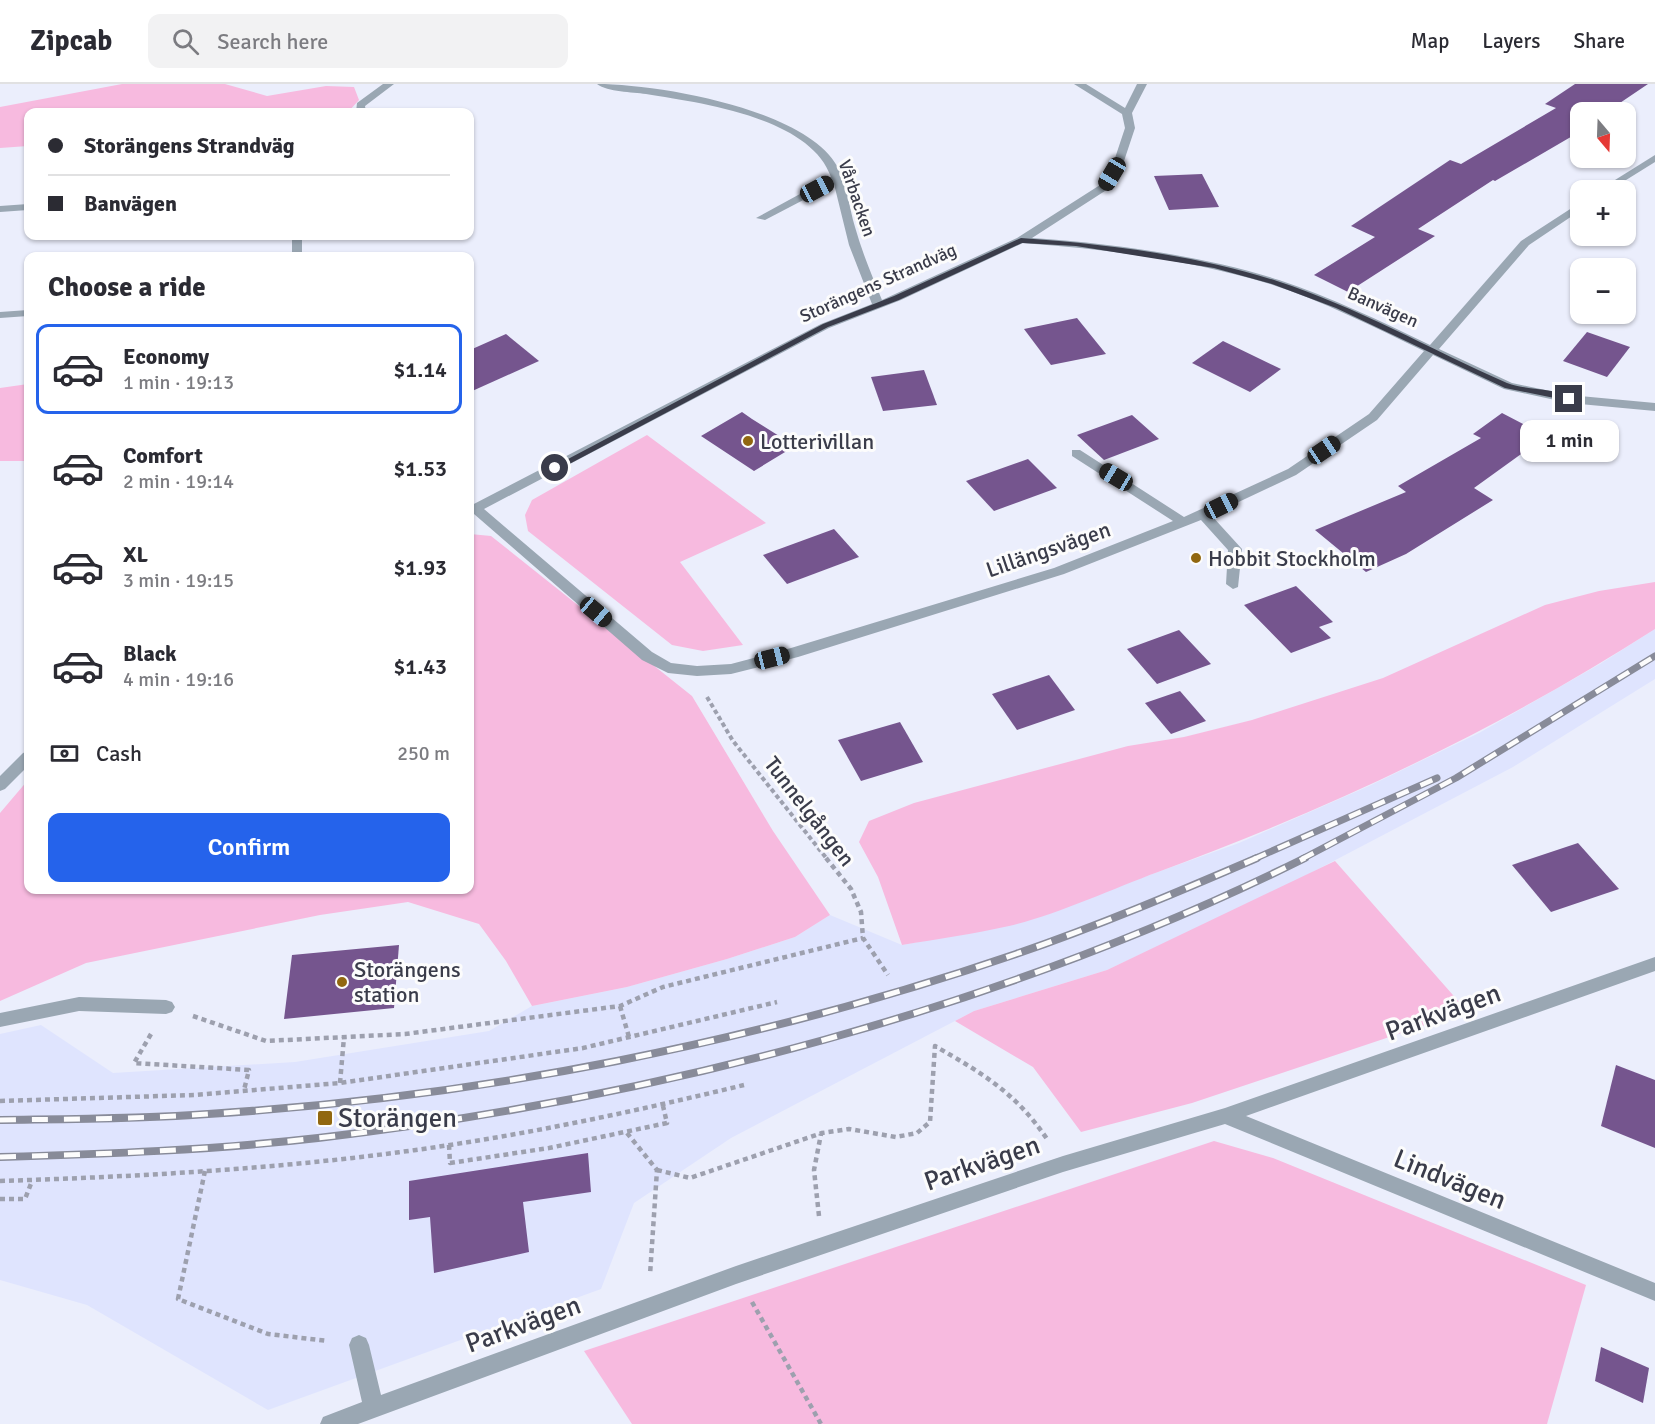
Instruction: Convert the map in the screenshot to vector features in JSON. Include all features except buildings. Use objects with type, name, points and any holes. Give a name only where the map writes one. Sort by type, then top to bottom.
[{"type":"street","points":[[360,108],[360,105],[389,84]]},
{"type":"street","name":"Vårbacken","points":[[602,84],[760,116],[792,130],[819,150],[832,165],[853,240],[878,304]]},
{"type":"street","points":[[1079,84],[1127,113]]},
{"type":"street","name":"Storängens Strandväg","points":[[474,508],[635,428],[730,374],[815,331],[1021,240],[1104,187],[1119,161],[1130,128],[1127,113],[1142,84]]},
{"type":"street","points":[[1620,180],[1655,158]]},
{"type":"street","points":[[761,218],[836,179]]},
{"type":"street","points":[[0,209],[24,207]]},
{"type":"street","name":"Lillängsvägen","points":[[474,511],[647,656],[668,668],[697,671],[731,669],[793,653],[1037,578],[1203,514],[1292,472],[1373,417],[1525,243],[1570,212]]},
{"type":"street","name":"Banvägen","points":[[1021,240],[1076,244],[1214,266],[1274,282],[1339,306],[1432,348],[1508,386],[1569,399],[1655,408]]},
{"type":"street","points":[[0,315],[24,313]]},
{"type":"street","points":[[1076,453],[1182,521]]},
{"type":"street","points":[[1203,514],[1235,549],[1233,584]]},
{"type":"street","points":[[0,785],[24,761]]},
{"type":"street","name":"Parkvägen","points":[[330,1424],[736,1275],[1063,1164],[1225,1116],[1655,964]]},
{"type":"street","points":[[0,1020],[79,1004],[166,1007]]},
{"type":"street","name":"Lindvägen","points":[[1225,1116],[1655,1292]]},
{"type":"street","points":[[359,1345],[373,1407]]},
{"type":"path","name":"Tunnelgången","points":[[697,671],[711,708],[733,741],[851,889],[861,912],[863,938],[888,975]]},
{"type":"path","points":[[244,1090],[249,1070],[134,1063],[166,1007],[266,1041],[405,1034],[620,1006],[663,987],[863,938]]},
{"type":"path","points":[[0,1101],[195,1095],[340,1083],[583,1048],[777,1002]]},
{"type":"path","points":[[620,1006],[629,1037]]},
{"type":"path","points":[[340,1083],[344,1037]]},
{"type":"path","points":[[627,1133],[657,1170],[690,1178],[822,1134],[849,1129],[896,1137],[917,1133],[930,1122],[935,1046],[1005,1087],[1031,1113],[1063,1164]]},
{"type":"path","points":[[0,1181],[205,1171],[449,1145],[538,1132],[663,1106],[744,1085]]},
{"type":"path","points":[[449,1145],[450,1163],[627,1133],[667,1123],[663,1106]]},
{"type":"path","points":[[822,1134],[814,1170],[822,1246]]},
{"type":"path","points":[[648,1308],[657,1170]]},
{"type":"path","points":[[205,1171],[178,1299],[268,1334],[359,1345]]},
{"type":"path","points":[[0,1199],[25,1199],[33,1180]]},
{"type":"path","points":[[736,1275],[821,1424]]},
{"type":"shaded area","points":[[122,84],[225,84],[267,96],[326,86],[354,87],[359,100],[352,108],[24,108],[24,146],[0,148],[0,107]]},
{"type":"shaded area","points":[[24,385],[24,461],[0,461],[0,388]]},
{"type":"shaded area","points":[[647,435],[766,523],[680,562],[743,645],[703,651],[672,645],[528,531],[525,515],[532,500]]},
{"type":"shaded area","points":[[474,534],[491,536],[692,696],[773,831],[830,915],[795,937],[727,959],[627,987],[532,1006],[506,961],[479,924],[408,902],[320,915],[86,963],[0,1001],[0,813],[24,785],[24,894],[474,894]]},
{"type":"shaded area","points":[[1655,582],[1655,629],[1536,700],[1475,733],[1351,793],[1223,847],[1046,915],[996,929],[902,945],[878,877],[859,842],[869,821],[914,803],[1128,746],[1184,737],[1252,720],[1383,678],[1545,605],[1599,591]]},
{"type":"shaded area","points":[[1655,629],[1655,679],[1513,767],[1282,888],[1107,970],[974,1011],[731,1138],[634,1203],[601,1289],[268,1410],[87,1305],[0,1280],[0,1034],[41,1025],[113,1073],[295,1062],[489,1031],[532,1006],[627,987],[727,959],[795,937],[830,915],[902,945],[1010,925],[1239,843],[1369,786],[1479,733],[1600,664]]},
{"type":"shaded area","points":[[1335,861],[1467,1011],[1192,1103],[1081,1132],[1033,1067],[955,1021],[974,1011],[1107,970]]},
{"type":"shaded area","points":[[1214,1141],[1273,1158],[1586,1285],[1547,1424],[632,1424],[584,1351]]},
{"type":"railway","points":[[1302,859],[1456,778],[1655,656]]},
{"type":"railway","points":[[1254,859],[1437,778]]},
{"type":"railway","points":[[0,1120],[156,1117],[310,1106],[413,1094],[617,1061],[718,1039],[918,986],[1077,932],[1257,858]]},
{"type":"railway","points":[[0,1157],[159,1151],[318,1138],[444,1121],[571,1099],[698,1072],[824,1040],[948,1003],[1070,960],[1189,912],[1305,858]]},
{"type":"place","name":"Lotterivillan","points":[[748,441]]},
{"type":"place","name":"Hobbit Stockholm","points":[[1196,558]]},
{"type":"place","name":"Storängens station","points":[[342,982]]},
{"type":"place","name":"Storängen","points":[[325,1118]]},
{"type":"route","points":[[555,468],[635,428],[730,374],[825,326],[897,298],[1021,240],[1076,244],[1214,266],[1274,282],[1339,306],[1432,348],[1508,386],[1569,399]]}]
